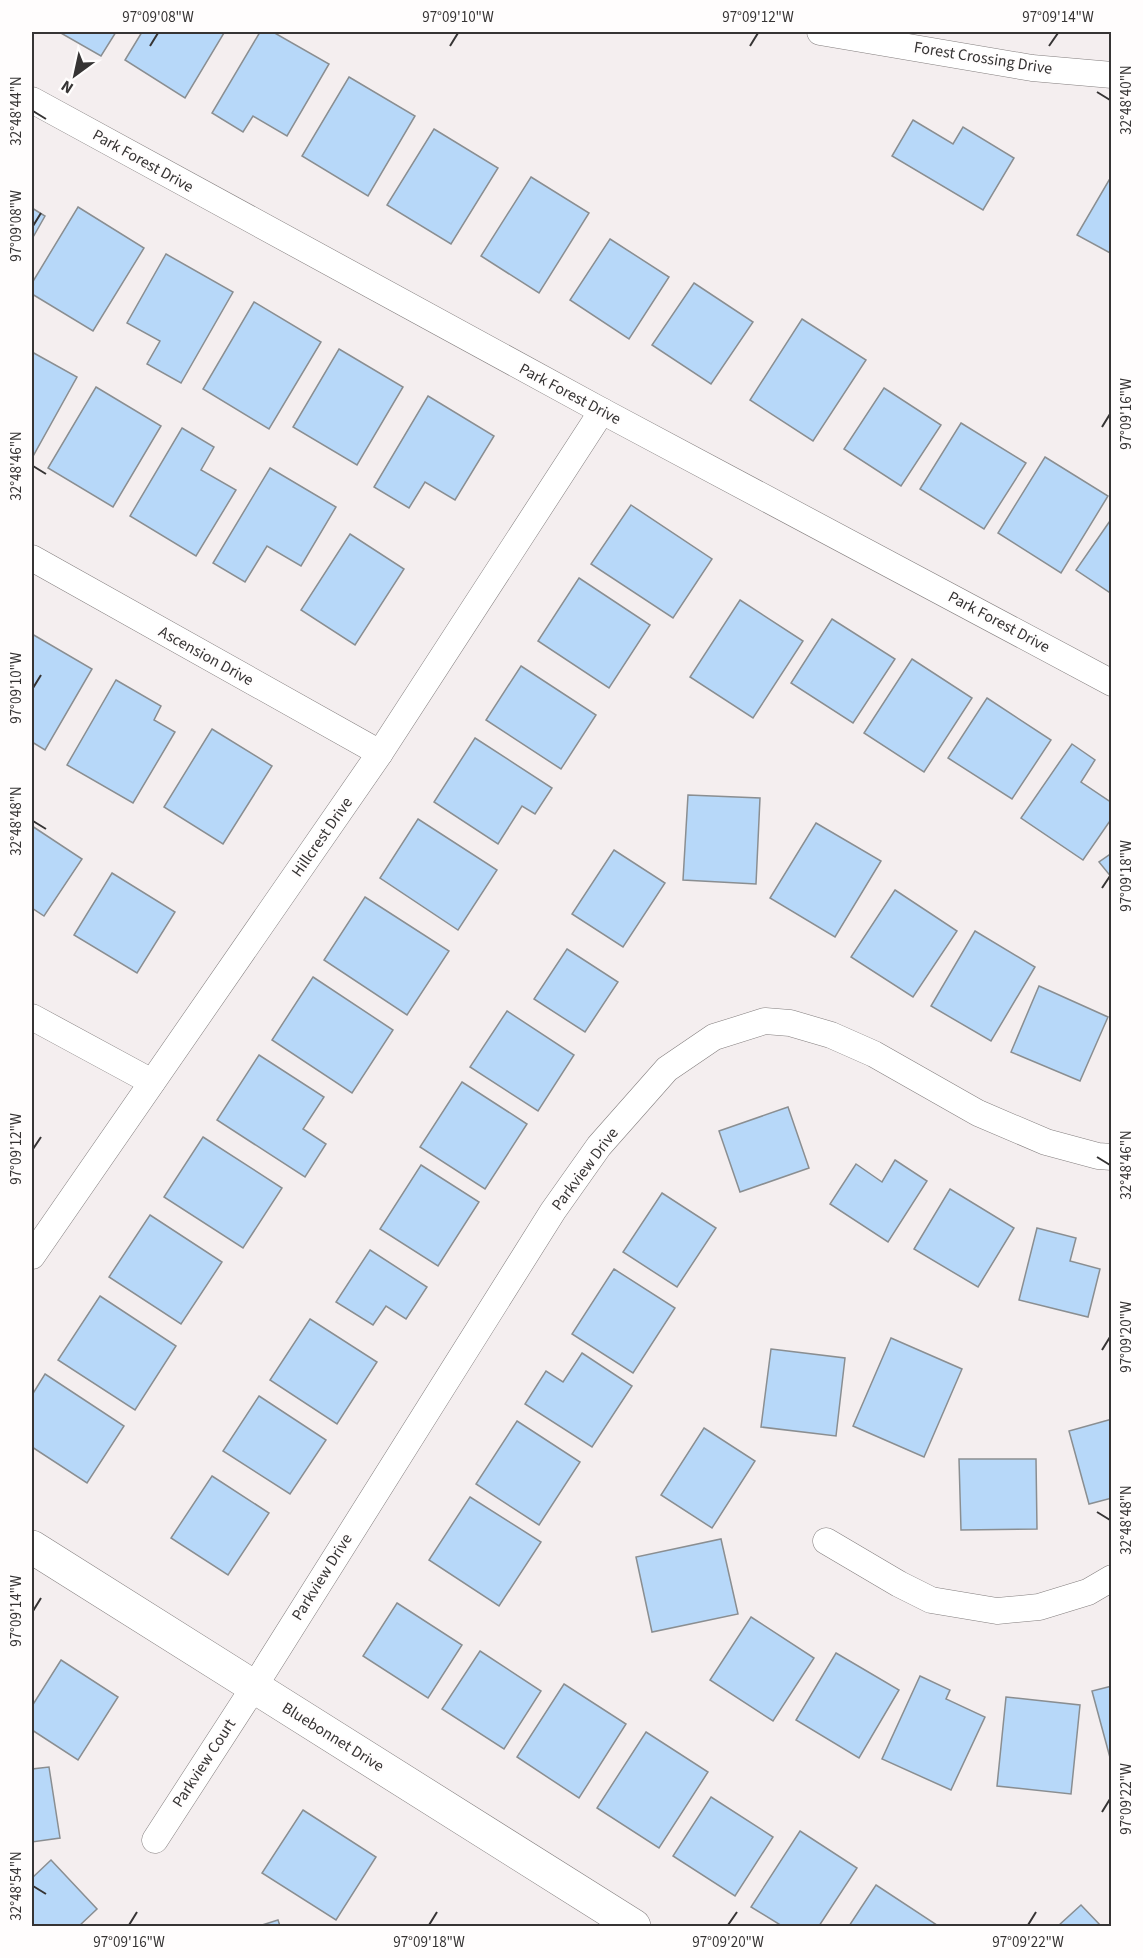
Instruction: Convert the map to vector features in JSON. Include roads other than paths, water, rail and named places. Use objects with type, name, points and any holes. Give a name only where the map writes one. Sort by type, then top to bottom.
[{"type":"street","name":"Forest Crossing Drive","points":[[820,32],[1032,68],[1112,75]]},
{"type":"street","name":"Park Forest Drive","points":[[32,100],[602,411],[1112,682]]},
{"type":"street","name":"Hillcrest Drive","points":[[32,1256],[380,753],[602,411]]},
{"type":"street","name":"Ascension Drive","points":[[32,558],[380,753]]},
{"type":"street","points":[[32,1017],[152,1082]]},
{"type":"street","name":"Parkview Drive","points":[[254,1687],[553,1211],[599,1146],[667,1069],[714,1037],[765,1021],[790,1023],[831,1035],[874,1054],[978,1113],[1046,1142],[1098,1156],[1112,1157]]},
{"type":"street","points":[[826,1541],[931,1600],[998,1611],[1038,1607],[1088,1592],[1112,1578]]},
{"type":"street","name":"Bluebonnet Drive","points":[[32,1547],[634,1926]]},
{"type":"street","name":"Parkview Court","points":[[155,1840],[254,1687]]}]
